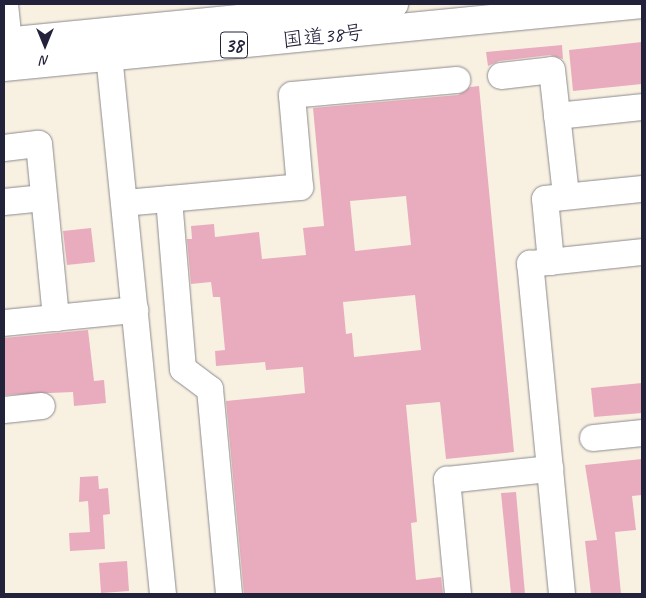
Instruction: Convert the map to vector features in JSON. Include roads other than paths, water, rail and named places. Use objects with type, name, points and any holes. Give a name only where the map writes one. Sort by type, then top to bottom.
[{"type":"highway","name":"国道38号","points":[[356,14],[394,4]]},
{"type":"highway","name":"国道38号","points":[[7,54],[108,44],[356,14],[642,4]]},
{"type":"street","points":[[5,4],[7,54]]},
{"type":"street","points":[[108,44],[163,594]]},
{"type":"street","points":[[501,76],[552,70],[566,195]]},
{"type":"street","points":[[124,203],[300,187],[292,95],[457,80]]},
{"type":"street","points":[[558,116],[642,107]]},
{"type":"street","points":[[4,148],[39,144],[56,318]]},
{"type":"street","points":[[551,262],[545,199],[566,195],[642,189]]},
{"type":"street","points":[[4,202],[44,198]]},
{"type":"street","points":[[169,199],[183,369],[210,389],[229,594]]},
{"type":"street","points":[[562,594],[530,264],[642,252]]},
{"type":"street","points":[[4,323],[135,310]]},
{"type":"street","points":[[4,410],[42,406]]},
{"type":"street","points":[[593,438],[642,433]]},
{"type":"street","points":[[458,594],[447,480],[550,469]]}]
